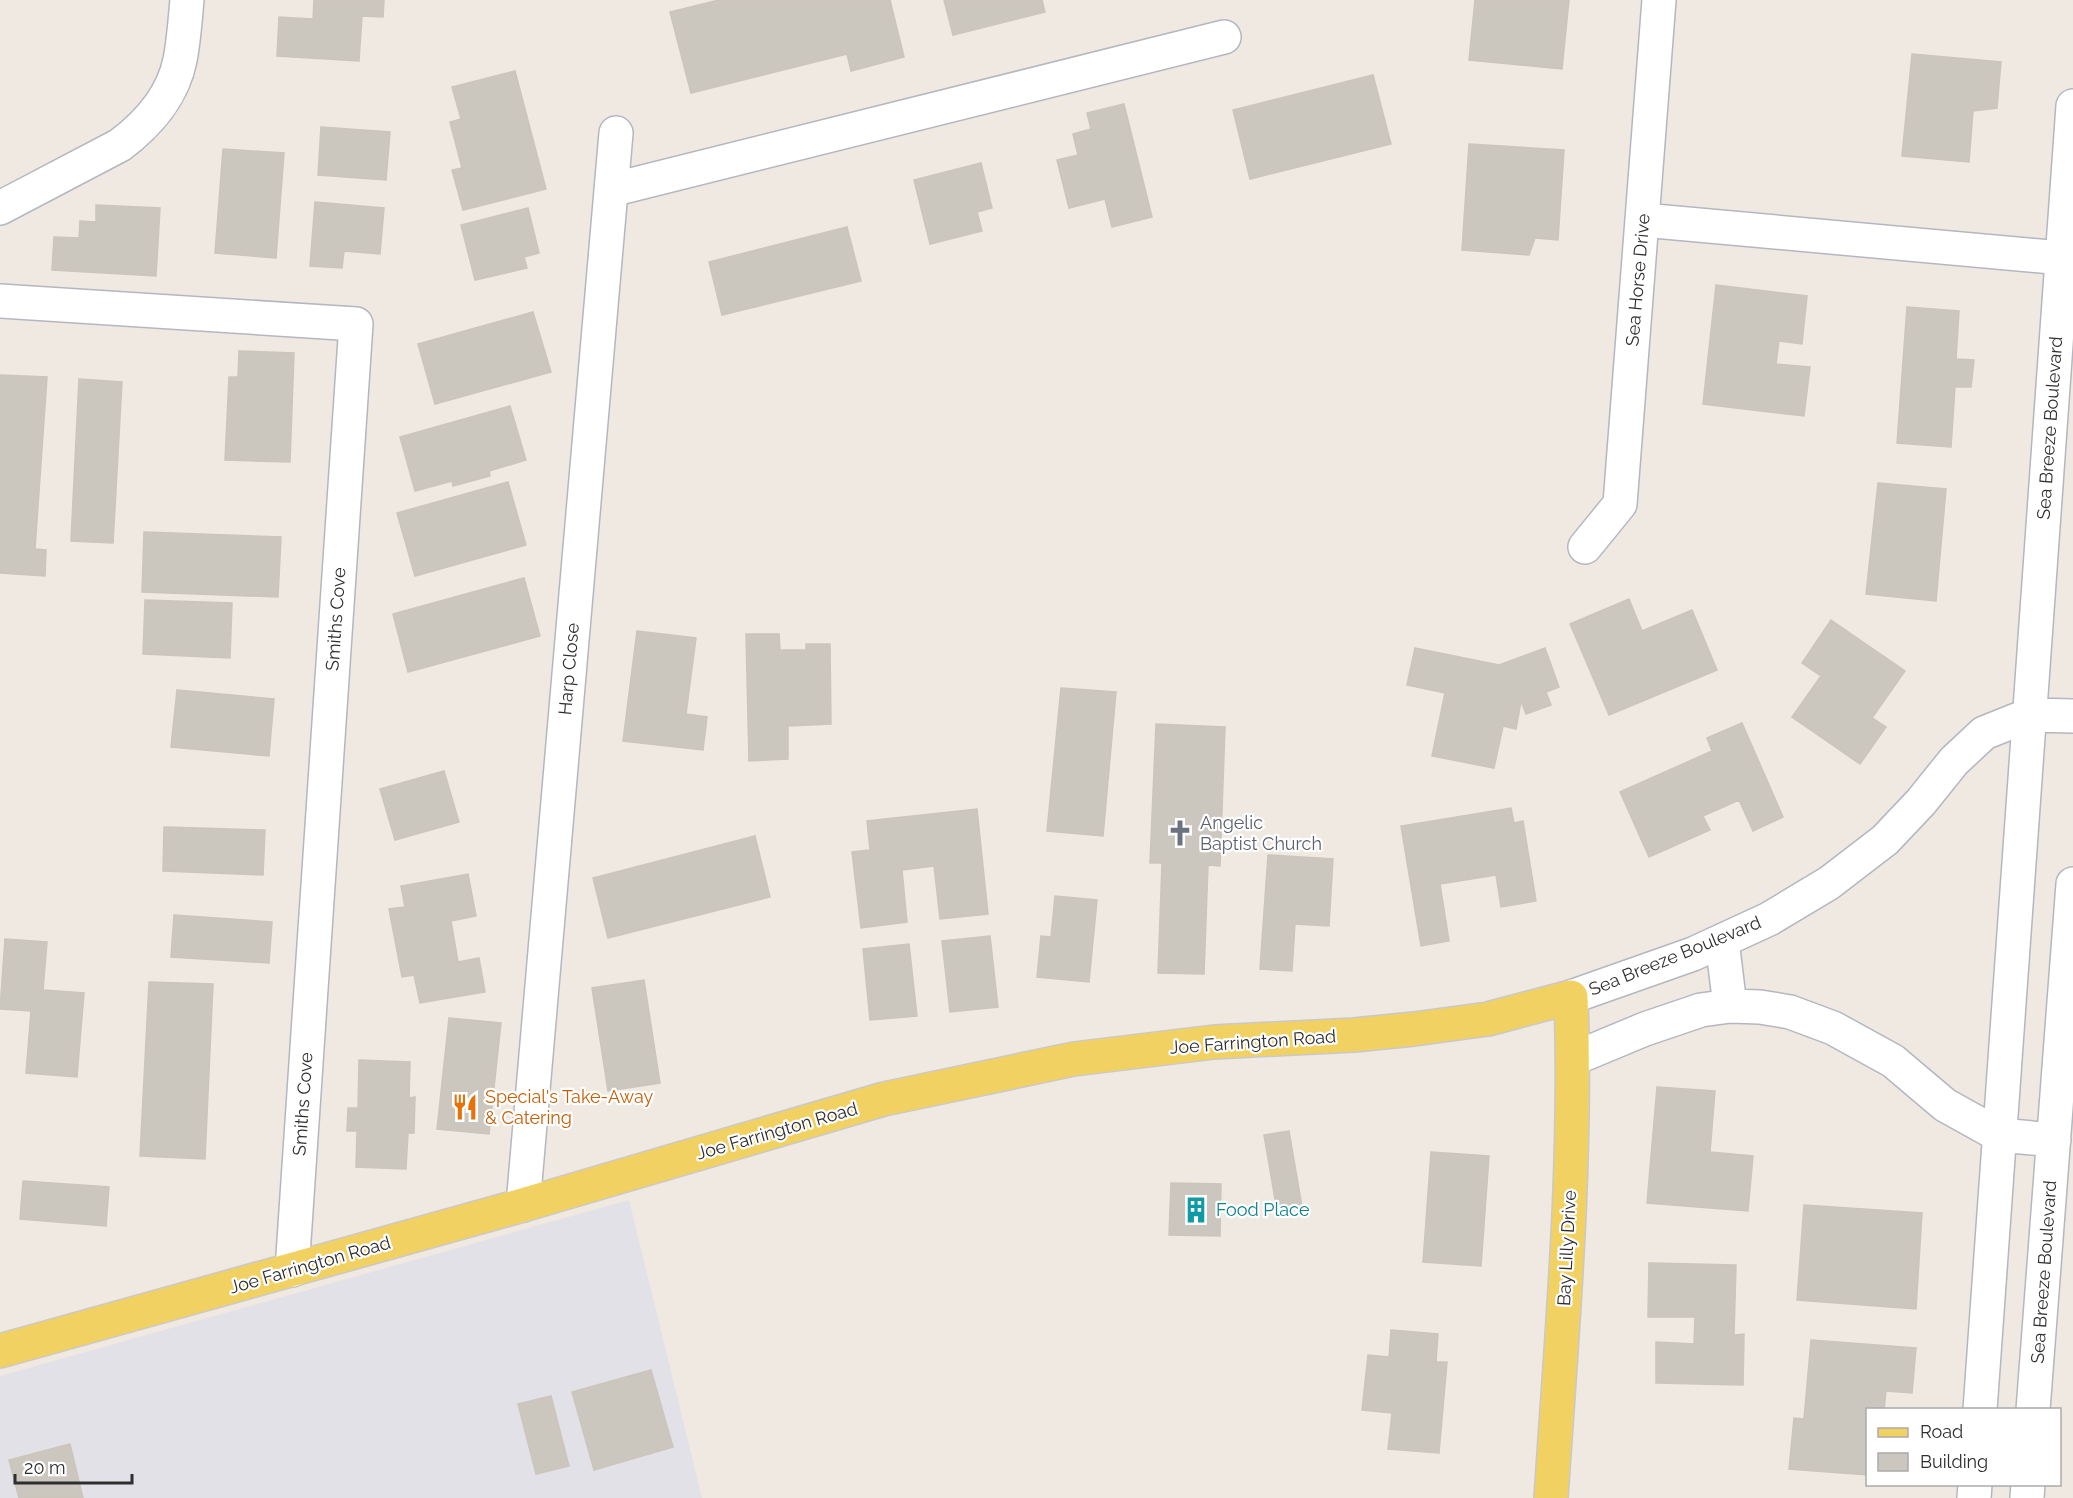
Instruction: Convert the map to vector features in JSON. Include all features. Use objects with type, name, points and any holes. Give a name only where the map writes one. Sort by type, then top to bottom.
[{"type":"main road","name":"Joe Farrington Road","points":[[0,1351],[523,1205],[885,1099],[1074,1059],[1214,1042],[1354,1035],[1467,1022],[1488,1019],[1571,997]]},
{"type":"main road","name":"Bay Lilly Drive","points":[[1551,1498],[1570,1215],[1573,1059],[1571,997]]},
{"type":"street","points":[[0,208],[120,145],[138,132],[165,97],[173,80],[180,61],[187,0]]},
{"type":"street","name":"Sea Horse Drive","points":[[1585,548],[1620,504],[1659,0]]},
{"type":"street","points":[[611,190],[1224,37]]},
{"type":"street","name":"Sea Breeze Boulevard","points":[[1980,1408],[2029,715],[2068,259],[2073,106]]},
{"type":"street","name":"Harp Close","points":[[523,1205],[616,133]]},
{"type":"street","points":[[1643,220],[2068,259]]},
{"type":"street","name":"Smiths Cove","points":[[0,301],[356,324],[292,1270]]},
{"type":"street","points":[[2029,715],[2073,716]]},
{"type":"street","name":"Sea Breeze Boulevard","points":[[1571,997],[1722,941],[1769,919],[1829,883],[1885,840],[1921,802],[1954,761],[1984,733],[2029,715]]},
{"type":"street","name":"Sea Breeze Boulevard","points":[[2033,1408],[2073,884]]},
{"type":"street","points":[[1722,941],[1730,1006]]},
{"type":"street","points":[[1573,1059],[1645,1029],[1701,1010],[1730,1006],[1760,1007],[1790,1012],[1833,1028],[1893,1061],[1945,1105],[1999,1135],[2054,1140]]},
{"type":"shaded area","points":[[629,1200],[702,1498],[0,1498],[0,1376]]},
{"type":"building","points":[[314,0],[384,0],[383,17],[362,16],[359,61],[277,56],[279,17],[313,19]]},
{"type":"building","points":[[719,0],[890,0],[904,57],[851,71],[847,54],[691,93],[670,12]]},
{"type":"building","points":[[944,0],[1042,0],[1045,12],[953,35]]},
{"type":"building","points":[[1475,0],[1569,0],[1562,69],[1469,60]]},
{"type":"building","points":[[1912,54],[2001,62],[1997,108],[1973,111],[1969,162],[1902,156]]},
{"type":"building","points":[[515,71],[546,189],[463,210],[452,170],[462,168],[450,122],[461,119],[452,87]]},
{"type":"building","points":[[1373,75],[1391,144],[1250,179],[1233,110]]},
{"type":"building","points":[[1124,104],[1152,217],[1112,227],[1105,199],[1069,208],[1057,160],[1078,155],[1073,134],[1091,129],[1087,113]]},
{"type":"building","points":[[321,127],[390,132],[386,180],[318,175]]},
{"type":"building","points":[[1469,144],[1564,150],[1558,240],[1535,238],[1529,255],[1462,250]]},
{"type":"building","points":[[223,149],[284,153],[276,258],[215,253]]},
{"type":"building","points":[[981,163],[992,208],[977,212],[982,231],[930,244],[914,180]]},
{"type":"building","points":[[315,202],[384,208],[380,254],[344,251],[342,268],[310,266]]},
{"type":"building","points":[[96,205],[160,208],[156,276],[52,270],[54,237],[79,238],[80,221],[96,222]]},
{"type":"building","points":[[528,208],[539,253],[524,257],[527,268],[475,280],[461,225]]},
{"type":"building","points":[[847,227],[861,281],[722,315],[709,262]]},
{"type":"building","points":[[1716,285],[1807,296],[1802,344],[1779,341],[1776,364],[1810,367],[1804,416],[1703,404]]},
{"type":"building","points":[[1907,307],[1959,311],[1956,359],[1974,360],[1971,387],[1955,387],[1951,447],[1897,443]]},
{"type":"building","points":[[533,312],[551,372],[435,404],[418,344]]},
{"type":"building","points":[[239,351],[294,353],[290,462],[225,460],[229,377],[238,377]]},
{"type":"building","points":[[0,375],[47,377],[35,549],[46,550],[45,576],[0,573]]},
{"type":"building","points":[[79,379],[122,382],[113,543],[71,541]]},
{"type":"building","points":[[510,406],[526,460],[489,471],[490,476],[453,486],[452,481],[415,491],[400,437]]},
{"type":"building","points":[[508,482],[526,545],[415,576],[397,513]]},
{"type":"building","points":[[1878,483],[1946,489],[1936,601],[1866,594]]},
{"type":"building","points":[[144,532],[281,537],[278,597],[142,592]]},
{"type":"building","points":[[524,578],[540,636],[408,672],[393,614]]},
{"type":"building","points":[[1629,599],[1642,631],[1692,610],[1717,670],[1609,715],[1570,624]]},
{"type":"building","points":[[145,600],[232,603],[230,658],[143,654]]},
{"type":"building","points":[[1831,620],[1905,671],[1872,718],[1886,727],[1860,764],[1792,717],[1821,676],[1802,663]]},
{"type":"building","points":[[637,631],[696,638],[686,714],[707,717],[703,750],[623,741]]},
{"type":"building","points":[[746,634],[779,634],[780,650],[806,650],[806,644],[830,644],[831,724],[788,726],[788,759],[749,761]]},
{"type":"building","points":[[1415,648],[1499,665],[1545,648],[1559,687],[1546,692],[1551,705],[1526,714],[1521,701],[1516,729],[1503,726],[1494,768],[1432,756],[1445,693],[1407,685]]},
{"type":"building","points":[[1061,688],[1116,692],[1103,836],[1047,831]]},
{"type":"building","points":[[177,690],[274,699],[269,756],[171,747]]},
{"type":"building","points":[[1742,723],[1783,817],[1753,831],[1739,800],[1703,816],[1710,830],[1649,857],[1620,792],[1712,751],[1707,738]]},
{"type":"building","points":[[1156,724],[1225,727],[1220,866],[1208,865],[1204,974],[1158,973],[1162,863],[1150,863]]},
{"type":"building","points":[[444,771],[459,822],[395,840],[380,789]]},
{"type":"building","points":[[1511,808],[1514,823],[1523,821],[1536,901],[1501,907],[1496,875],[1440,884],[1449,941],[1421,946],[1401,826]]},
{"type":"building","points":[[977,809],[988,914],[940,919],[934,866],[902,870],[907,922],[861,928],[852,852],[870,850],[867,821]]},
{"type":"building","points":[[164,827],[265,830],[263,875],[163,871]]},
{"type":"building","points":[[755,836],[770,897],[608,938],[593,878]]},
{"type":"building","points":[[1268,855],[1333,859],[1329,926],[1295,924],[1292,971],[1260,969]]},
{"type":"building","points":[[468,874],[476,916],[451,921],[458,962],[479,958],[485,992],[420,1003],[414,975],[402,977],[389,909],[405,907],[401,886]]},
{"type":"building","points":[[1055,896],[1097,900],[1089,982],[1037,977],[1041,936],[1051,937]]},
{"type":"building","points":[[174,915],[272,922],[269,963],[171,957]]},
{"type":"building","points":[[990,936],[998,1007],[950,1012],[942,941]]},
{"type":"building","points":[[5,939],[47,942],[43,990],[84,993],[77,1077],[26,1073],[31,1011],[0,1009]]},
{"type":"building","points":[[909,944],[917,1016],[870,1020],[863,949]]},
{"type":"building","points":[[644,980],[660,1083],[608,1091],[592,988]]},
{"type":"building","points":[[149,982],[213,984],[205,1159],[140,1156]]},
{"type":"building","points":[[449,1018],[501,1023],[489,1134],[437,1129]]},
{"type":"building","points":[[359,1060],[410,1062],[409,1098],[415,1097],[414,1133],[408,1133],[406,1169],[356,1167],[357,1131],[347,1131],[348,1108],[358,1108]]},
{"type":"building","points":[[1657,1087],[1715,1091],[1710,1152],[1753,1156],[1748,1211],[1647,1203]]},
{"type":"building","points":[[1289,1131],[1302,1207],[1277,1211],[1264,1135]]},
{"type":"building","points":[[1431,1152],[1489,1156],[1481,1266],[1423,1262]]},
{"type":"building","points":[[23,1181],[109,1187],[106,1226],[20,1219]]},
{"type":"building","name":"Food Place","points":[[1171,1183],[1221,1184],[1220,1236],[1169,1235]]},
{"type":"building","points":[[1804,1205],[1922,1213],[1916,1309],[1797,1300]]},
{"type":"building","points":[[1649,1263],[1736,1265],[1734,1335],[1744,1334],[1743,1385],[1656,1383],[1656,1342],[1694,1344],[1695,1317],[1648,1317]]},
{"type":"building","points":[[1391,1330],[1438,1334],[1436,1362],[1447,1362],[1439,1453],[1388,1449],[1392,1413],[1362,1410],[1368,1355],[1389,1357]]},
{"type":"building","points":[[1811,1340],[1916,1348],[1912,1393],[1886,1391],[1884,1408],[1866,1408],[1866,1475],[1789,1469],[1794,1418],[1804,1419]]},
{"type":"building","points":[[651,1370],[673,1447],[594,1470],[572,1392]]},
{"type":"building","points":[[551,1396],[569,1466],[536,1474],[518,1404]]},
{"type":"building","points":[[70,1444],[83,1498],[19,1498],[9,1460]]},
{"type":"place","name":"Angelic Baptist Church","points":[[1180,833]]},
{"type":"place","name":"Special's Take-Away & Catering","points":[[465,1107]]},
{"type":"place","name":"Food Place","points":[[1196,1210]]}]
